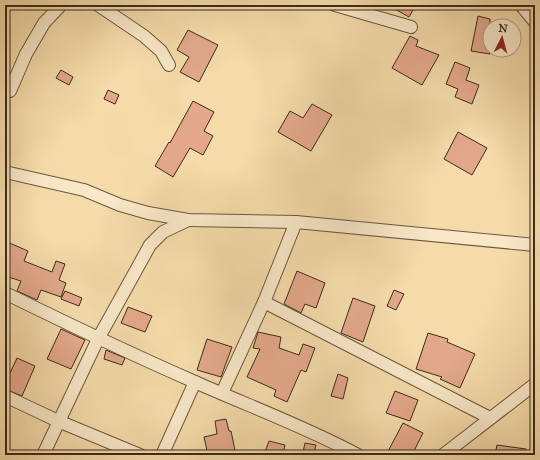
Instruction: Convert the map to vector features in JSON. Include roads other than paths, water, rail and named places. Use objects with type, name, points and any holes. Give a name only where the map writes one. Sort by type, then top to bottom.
[{"type":"street","points":[[10,91],[29,48],[44,23],[61,5]]},
{"type":"street","points":[[98,5],[144,36],[161,51],[169,65]]},
{"type":"street","points":[[335,5],[411,27]]},
{"type":"street","points":[[521,5],[535,22]]},
{"type":"street","points":[[6,174],[84,190],[120,205],[148,213],[188,220],[296,222],[535,245]]},
{"type":"street","points":[[43,455],[98,339],[150,245],[163,232],[188,220]]},
{"type":"street","points":[[222,393],[264,302],[296,222]]},
{"type":"street","points":[[5,293],[98,339],[279,418],[358,455]]},
{"type":"street","points":[[264,302],[490,418]]},
{"type":"street","points":[[162,455],[195,382]]},
{"type":"street","points":[[443,455],[535,384]]},
{"type":"street","points":[[5,396],[58,421],[140,455]]}]
